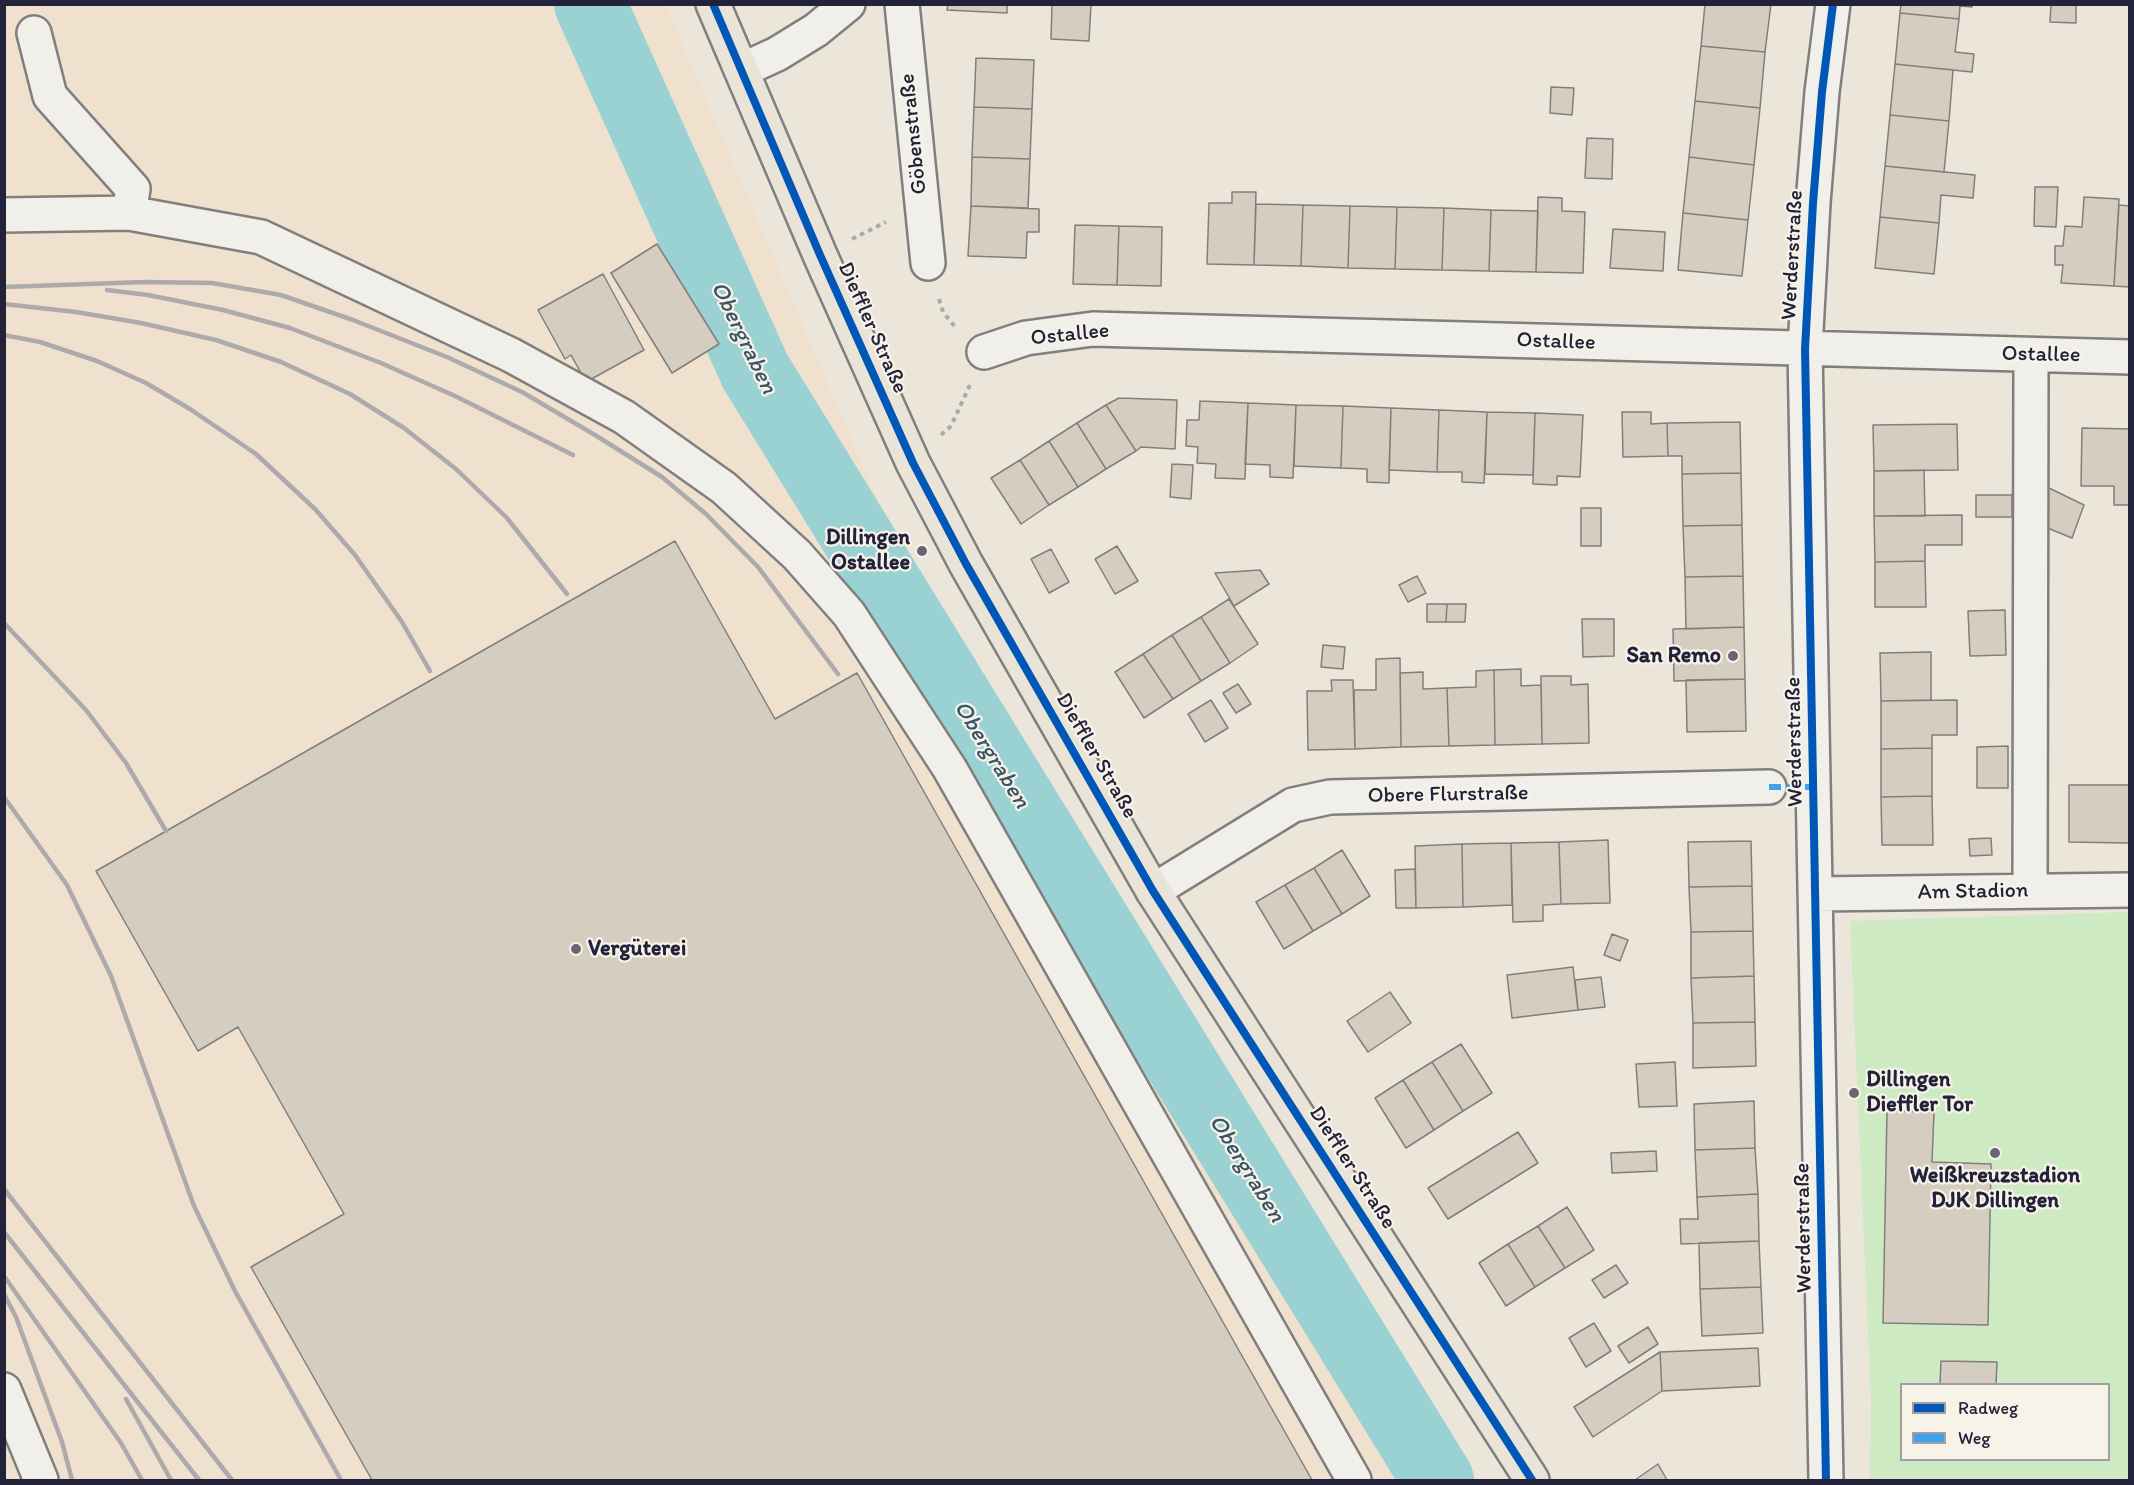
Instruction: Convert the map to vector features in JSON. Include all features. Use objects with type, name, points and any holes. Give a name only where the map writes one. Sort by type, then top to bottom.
[{"type":"main road","name":"Dieffler Straße","points":[[722,7],[742,70],[820,255],[913,463],[1009,641],[1153,891],[1532,1480]]},
{"type":"street","points":[[742,70],[777,54],[816,30],[848,4]]},
{"type":"street","name":"Göbenstraße","points":[[902,4],[928,263]]},
{"type":"street","name":"Werderstraße","points":[[1826,1480],[1817,894],[1805,349],[1822,92],[1833,4]]},
{"type":"street","points":[[34,33],[50,96],[133,189],[129,213]]},
{"type":"street","points":[[4,215],[129,213],[261,237],[512,355],[624,417],[724,488],[797,555],[849,614],[950,769],[1354,1480]]},
{"type":"street","name":"Ostallee","points":[[984,352],[1026,338],[1093,329],[2130,357]]},
{"type":"street","points":[[2030,891],[2031,354]]},
{"type":"street","name":"Obere Flurstraße","points":[[1153,891],[1293,805],[1330,797],[1769,787]]},
{"type":"street","name":"Am Stadion","points":[[1817,894],[2130,890]]},
{"type":"street","points":[[4,1390],[41,1480]]},
{"type":"path","points":[[820,255],[921,204]]},
{"type":"path","points":[[913,463],[951,426],[984,352],[961,334],[943,312],[928,263]]},
{"type":"shaded area","points":[[5,5],[666,5],[889,527],[1150,958],[1479,1480],[5,1480]]},
{"type":"green space","name":"Weißkreuzstadion DJK Dillingen","points":[[2129,912],[2129,1480],[1870,1480],[1871,1400],[1850,921]]},
{"type":"building","points":[[948,4],[1007,4],[1007,13],[947,10]]},
{"type":"building","points":[[1052,4],[1091,4],[1089,41],[1051,39]]},
{"type":"building","points":[[1705,4],[1771,4],[1765,52],[1701,46]]},
{"type":"building","points":[[1901,4],[1972,4],[1972,7],[1960,6],[1959,19],[1900,13]]},
{"type":"building","points":[[2051,4],[2076,4],[2076,23],[2050,22]]},
{"type":"building","points":[[1900,13],[1959,19],[1955,52],[1974,54],[1972,72],[1895,64]]},
{"type":"building","points":[[1701,46],[1765,52],[1760,108],[1695,101]]},
{"type":"building","points":[[976,58],[1034,60],[1032,109],[974,107]]},
{"type":"building","points":[[1895,64],[1953,70],[1949,121],[1890,115]]},
{"type":"building","points":[[1551,87],[1574,88],[1572,115],[1550,113]]},
{"type":"building","points":[[1695,101],[1760,108],[1754,165],[1689,157]]},
{"type":"building","points":[[974,107],[1032,109],[1030,159],[972,157]]},
{"type":"building","points":[[1890,115],[1949,121],[1944,172],[1885,166]]},
{"type":"building","points":[[1587,138],[1613,139],[1612,179],[1585,178]]},
{"type":"building","points":[[972,157],[1030,159],[1028,208],[971,206]]},
{"type":"building","points":[[1689,157],[1754,165],[1748,220],[1683,213]]},
{"type":"building","points":[[1885,166],[1975,175],[1973,198],[1941,195],[1939,223],[1880,217]]},
{"type":"building","points":[[2035,187],[2058,187],[2056,227],[2034,226]]},
{"type":"building","points":[[1232,192],[1256,192],[1254,265],[1207,264],[1209,203],[1232,203]]},
{"type":"building","points":[[1538,197],[1562,198],[1562,211],[1585,212],[1583,273],[1536,272]]},
{"type":"building","points":[[2084,197],[2119,199],[2114,286],[2061,283],[2063,265],[2055,265],[2055,246],[2063,246],[2065,226],[2082,227]]},
{"type":"building","points":[[1256,204],[1303,205],[1301,266],[1254,265]]},
{"type":"building","points":[[1303,205],[1350,206],[1348,268],[1301,266]]},
{"type":"building","points":[[2119,205],[2130,206],[2130,287],[2114,286]]},
{"type":"building","points":[[971,206],[1039,209],[1039,232],[1027,232],[1026,258],[968,256]]},
{"type":"building","points":[[1350,206],[1397,207],[1395,269],[1348,268]]},
{"type":"building","points":[[1397,207],[1444,208],[1442,270],[1395,269]]},
{"type":"building","points":[[1444,208],[1491,210],[1489,271],[1442,270]]},
{"type":"building","points":[[1491,210],[1538,211],[1536,272],[1489,271]]},
{"type":"building","points":[[1683,213],[1748,220],[1742,276],[1678,270]]},
{"type":"building","points":[[1880,217],[1939,223],[1934,274],[1875,268]]},
{"type":"building","points":[[1075,225],[1119,226],[1117,285],[1073,284]]},
{"type":"building","points":[[1119,226],[1162,227],[1161,286],[1117,285]]},
{"type":"building","points":[[1613,229],[1665,232],[1663,271],[1610,268]]},
{"type":"building","points":[[657,244],[719,344],[672,373],[611,273]]},
{"type":"building","points":[[603,274],[644,350],[586,382],[571,355],[565,359],[538,310]]},
{"type":"building","points":[[1119,398],[1177,400],[1175,449],[1141,447],[1136,451],[1106,405]]},
{"type":"building","points":[[1200,401],[1248,403],[1245,479],[1215,478],[1216,464],[1197,463],[1198,447],[1186,446],[1187,420],[1199,420]]},
{"type":"building","points":[[1248,403],[1296,405],[1293,478],[1270,477],[1270,465],[1245,464]]},
{"type":"building","points":[[1106,405],[1136,451],[1106,469],[1077,423]]},
{"type":"building","points":[[1296,405],[1343,406],[1341,468],[1294,466]]},
{"type":"building","points":[[1343,406],[1391,408],[1389,483],[1367,482],[1367,469],[1341,468]]},
{"type":"building","points":[[1391,408],[1439,410],[1437,472],[1389,470]]},
{"type":"building","points":[[1439,410],[1487,412],[1484,483],[1462,482],[1462,472],[1437,472]]},
{"type":"building","points":[[1487,412],[1535,413],[1533,475],[1485,474]]},
{"type":"building","points":[[1622,412],[1651,412],[1651,424],[1667,423],[1668,456],[1623,457]]},
{"type":"building","points":[[1535,413],[1583,415],[1580,477],[1557,476],[1557,485],[1533,484]]},
{"type":"building","points":[[1740,422],[1741,473],[1682,474],[1682,456],[1668,456],[1667,423]]},
{"type":"building","points":[[1077,423],[1106,469],[1078,487],[1049,441]]},
{"type":"building","points":[[1957,424],[1958,470],[1874,471],[1873,425]]},
{"type":"building","points":[[2082,428],[2130,429],[2130,505],[2114,505],[2114,486],[2081,486]]},
{"type":"building","points":[[1049,441],[1078,487],[1049,505],[1020,460]]},
{"type":"building","points":[[1020,460],[1049,505],[1021,524],[991,478]]},
{"type":"building","points":[[1172,464],[1193,465],[1191,499],[1170,497]]},
{"type":"building","points":[[1924,470],[1925,516],[1874,516],[1874,471]]},
{"type":"building","points":[[1741,473],[1742,525],[1683,526],[1682,474]]},
{"type":"building","points":[[2047,487],[2084,505],[2072,538],[2045,527]]},
{"type":"building","points":[[1976,495],[2012,495],[2012,517],[1976,517]]},
{"type":"building","points":[[1581,508],[1601,508],[1601,546],[1581,546]]},
{"type":"building","points":[[1962,515],[1962,545],[1925,545],[1925,561],[1875,562],[1874,516]]},
{"type":"building","points":[[1742,525],[1743,576],[1685,577],[1683,526]]},
{"type":"building","name":"Vergüterei","points":[[675,541],[775,719],[857,673],[1312,1480],[372,1480],[251,1267],[344,1214],[238,1027],[198,1051],[96,871]]},
{"type":"building","points":[[1117,546],[1138,581],[1115,594],[1095,559]]},
{"type":"building","points":[[1051,549],[1069,582],[1049,593],[1031,559]]},
{"type":"building","points":[[1925,561],[1926,607],[1875,607],[1875,562]]},
{"type":"building","points":[[1260,570],[1269,584],[1234,606],[1215,573]]},
{"type":"building","points":[[1417,576],[1426,593],[1408,602],[1399,585]]},
{"type":"building","points":[[1743,576],[1744,627],[1686,629],[1685,577]]},
{"type":"building","points":[[1229,599],[1258,644],[1230,663],[1201,617]]},
{"type":"building","points":[[1427,604],[1447,604],[1446,622],[1427,622]]},
{"type":"building","points":[[1447,604],[1466,604],[1465,622],[1446,622]]},
{"type":"building","points":[[2005,610],[2006,655],[1970,656],[1968,611]]},
{"type":"building","points":[[1201,617],[1230,663],[1201,681],[1172,635]]},
{"type":"building","points":[[1582,619],[1614,619],[1614,656],[1583,657]]},
{"type":"building","points":[[1744,627],[1745,679],[1674,681],[1673,629]]},
{"type":"building","points":[[1172,635],[1201,681],[1173,699],[1143,654]]},
{"type":"building","points":[[1323,645],[1345,647],[1343,669],[1321,667]]},
{"type":"building","points":[[1931,652],[1931,700],[1881,701],[1880,653]]},
{"type":"building","points":[[1143,654],[1173,699],[1144,718],[1115,672]]},
{"type":"building","points":[[1400,658],[1401,747],[1355,749],[1354,690],[1376,690],[1376,659]]},
{"type":"building","points":[[1521,669],[1521,686],[1541,685],[1542,744],[1495,745],[1494,670]]},
{"type":"building","points":[[1494,670],[1495,745],[1449,746],[1447,688],[1476,687],[1476,671]]},
{"type":"building","points":[[1423,672],[1423,689],[1447,688],[1449,746],[1401,747],[1400,673]]},
{"type":"building","points":[[1541,676],[1571,676],[1571,685],[1588,684],[1589,743],[1542,744]]},
{"type":"building","points":[[1745,679],[1746,731],[1687,732],[1686,680]]},
{"type":"building","points":[[1331,680],[1353,680],[1355,749],[1308,750],[1307,691],[1332,691]]},
{"type":"building","points":[[1238,684],[1251,704],[1236,713],[1223,693]]},
{"type":"building","points":[[1211,700],[1228,728],[1205,742],[1188,714]]},
{"type":"building","points":[[1957,700],[1957,735],[1932,735],[1932,748],[1881,749],[1881,701]]},
{"type":"building","points":[[2008,746],[2008,788],[1977,788],[1977,747]]},
{"type":"building","points":[[1932,748],[1932,796],[1881,797],[1881,749]]},
{"type":"building","points":[[2069,785],[2130,785],[2130,843],[2069,842]]},
{"type":"building","points":[[1932,796],[1933,845],[1882,845],[1881,797]]},
{"type":"building","points":[[1991,838],[1992,855],[1970,856],[1969,839]]},
{"type":"building","points":[[1608,840],[1610,903],[1561,904],[1559,842]]},
{"type":"building","points":[[1751,841],[1752,886],[1689,887],[1688,842]]},
{"type":"building","points":[[1559,842],[1561,904],[1543,905],[1543,921],[1513,922],[1511,843]]},
{"type":"building","points":[[1511,843],[1512,905],[1463,907],[1462,844]]},
{"type":"building","points":[[1462,844],[1463,907],[1416,908],[1415,846]]},
{"type":"building","points":[[1342,850],[1370,896],[1342,914],[1314,868]]},
{"type":"building","points":[[1314,868],[1342,914],[1313,931],[1285,885]]},
{"type":"building","points":[[1415,869],[1416,908],[1396,908],[1395,870]]},
{"type":"building","points":[[1285,885],[1313,931],[1284,949],[1256,902]]},
{"type":"building","points":[[1752,886],[1753,931],[1691,932],[1689,887]]},
{"type":"building","points":[[1753,931],[1754,976],[1691,978],[1691,932]]},
{"type":"building","points":[[1612,934],[1628,940],[1620,961],[1604,955]]},
{"type":"building","points":[[1573,967],[1578,1010],[1512,1018],[1507,975]]},
{"type":"building","points":[[1754,976],[1755,1022],[1693,1023],[1691,978]]},
{"type":"building","points":[[1601,977],[1605,1007],[1578,1010],[1575,980]]},
{"type":"building","points":[[1390,992],[1411,1023],[1368,1052],[1347,1021]]},
{"type":"building","points":[[1755,1022],[1756,1066],[1693,1068],[1693,1023]]},
{"type":"building","points":[[1461,1044],[1492,1093],[1463,1111],[1432,1062]]},
{"type":"building","points":[[1432,1062],[1463,1111],[1434,1130],[1403,1080]]},
{"type":"building","points":[[1675,1062],[1677,1106],[1639,1107],[1636,1064]]},
{"type":"building","points":[[1403,1080],[1434,1130],[1406,1148],[1375,1098]]},
{"type":"building","points":[[1754,1101],[1755,1148],[1695,1150],[1694,1104]]},
{"type":"building","points":[[1887,1111],[1934,1112],[1932,1162],[1991,1164],[1988,1325],[1883,1323]]},
{"type":"building","points":[[1518,1132],[1538,1163],[1448,1219],[1428,1188]]},
{"type":"building","points":[[1755,1148],[1758,1194],[1697,1197],[1695,1150]]},
{"type":"building","points":[[1656,1151],[1657,1171],[1612,1173],[1611,1153]]},
{"type":"building","points":[[1758,1194],[1759,1241],[1681,1244],[1680,1219],[1698,1219],[1697,1197]]},
{"type":"building","points":[[1567,1207],[1594,1250],[1565,1268],[1538,1226]]},
{"type":"building","points":[[1538,1226],[1565,1268],[1535,1287],[1508,1244]]},
{"type":"building","points":[[1759,1241],[1761,1287],[1700,1289],[1699,1243]]},
{"type":"building","points":[[1508,1244],[1535,1287],[1506,1306],[1479,1263]]},
{"type":"building","points":[[1616,1265],[1628,1283],[1604,1298],[1592,1280]]},
{"type":"building","points":[[1761,1287],[1763,1333],[1702,1336],[1700,1289]]},
{"type":"building","points":[[1594,1323],[1611,1351],[1586,1367],[1569,1338]]},
{"type":"building","points":[[1648,1327],[1658,1344],[1629,1363],[1618,1346]]},
{"type":"building","points":[[1758,1348],[1760,1386],[1662,1391],[1660,1352]]},
{"type":"building","points":[[1660,1352],[1662,1391],[1593,1437],[1574,1407]]},
{"type":"building","points":[[1941,1361],[1997,1362],[1996,1383],[1940,1383]]},
{"type":"building","points":[[1658,1464],[1667,1480],[1635,1480]]},
{"type":"waterway","name":"Obergraben","points":[[590,4],[755,371],[1438,1480]]},
{"type":"railway","points":[[4,287],[145,282],[212,283],[281,295],[447,357],[522,392],[662,477],[706,514],[758,567],[838,674]]},
{"type":"railway","points":[[107,290],[148,295],[223,310],[290,328],[381,363],[455,396],[573,455]]},
{"type":"railway","points":[[4,304],[76,312],[141,323],[216,340],[281,362],[350,394],[404,428],[456,469],[507,518],[567,594]]},
{"type":"railway","points":[[4,335],[40,342],[97,361],[146,383],[190,409],[256,454],[315,509],[355,555],[402,622],[430,671]]},
{"type":"railway","points":[[4,623],[86,710],[126,763],[166,831]]},
{"type":"railway","points":[[4,797],[67,885],[111,976],[194,1206],[235,1291],[341,1480]]},
{"type":"railway","points":[[4,1189],[232,1480]]},
{"type":"railway","points":[[4,1232],[199,1480]]},
{"type":"railway","points":[[4,1276],[121,1443],[142,1480]]},
{"type":"railway","points":[[4,1294],[16,1317],[62,1442],[72,1480]]},
{"type":"railway","points":[[126,1399],[171,1480]]},
{"type":"marked path","points":[[1769,787],[1814,787]]},
{"type":"cycle path","points":[[713,4],[820,255],[913,463],[966,564],[1153,891],[1532,1480]]},
{"type":"cycle path","points":[[1826,1480],[1805,349],[1822,92],[1833,4]]},
{"type":"place","name":"Dillingen Ostallee","points":[[922,551]]},
{"type":"place","name":"San Remo","points":[[1733,656]]},
{"type":"place","name":"Vergüterei","points":[[576,949]]},
{"type":"place","name":"Dillingen Dieffler Tor","points":[[1854,1093]]},
{"type":"place","name":"Weißkreuzstadion DJK Dillingen","points":[[1995,1153]]}]
